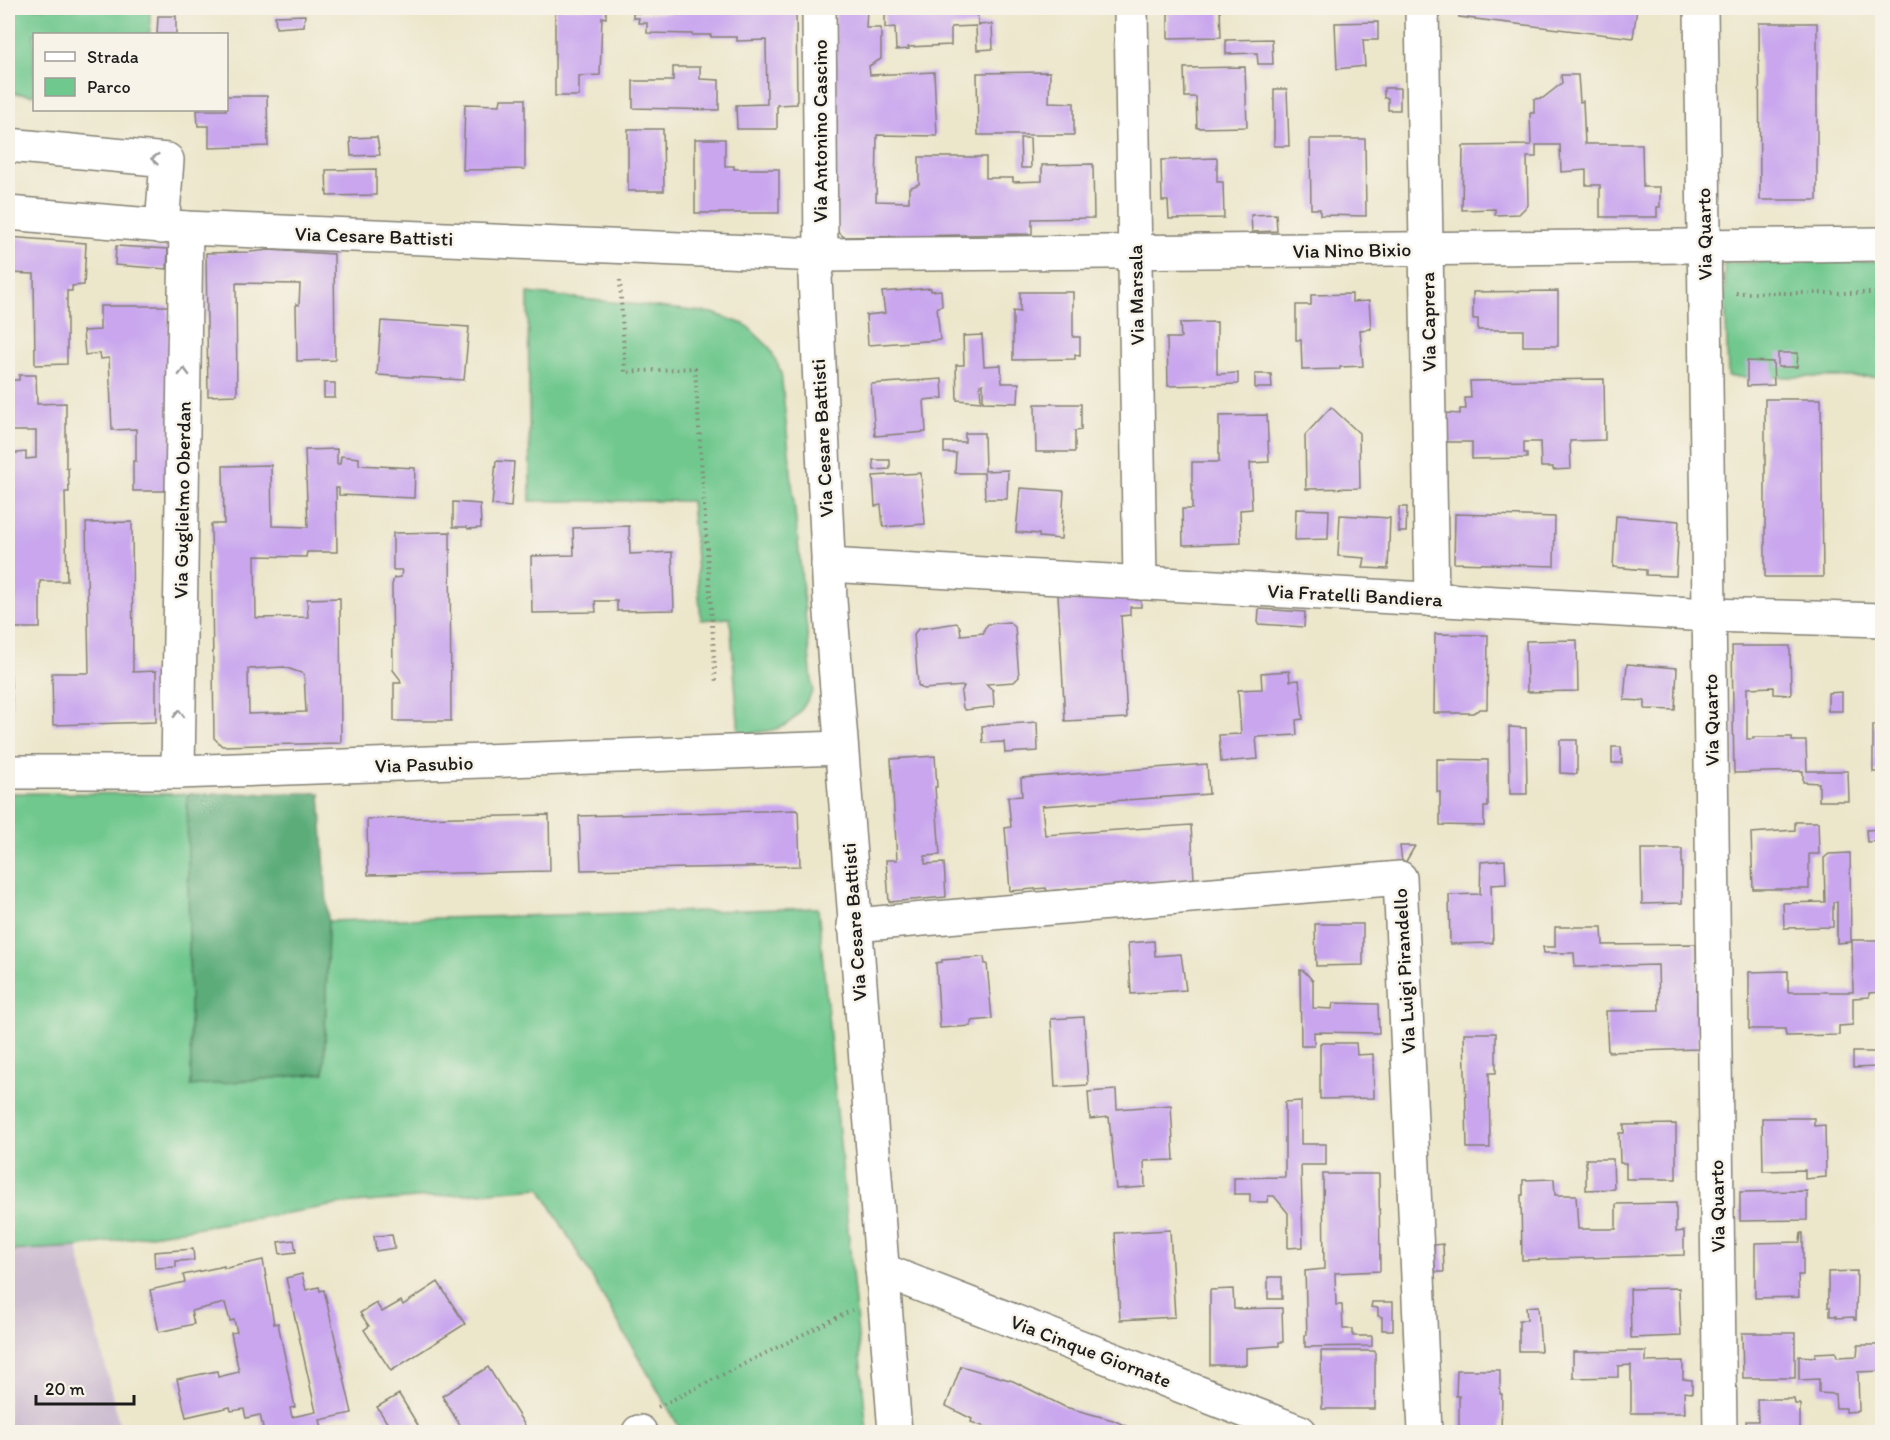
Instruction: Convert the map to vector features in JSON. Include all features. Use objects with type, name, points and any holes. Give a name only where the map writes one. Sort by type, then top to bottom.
[{"type":"street","name":"Via Antonino Cascino","points":[[819,8],[821,255]]},
{"type":"street","name":"Via Marsala","points":[[1131,8],[1140,583]]},
{"type":"street","name":"Via Caprera","points":[[1422,8],[1432,600]]},
{"type":"street","name":"Via Quarto","points":[[1701,8],[1720,1432]]},
{"type":"street","name":"Via Guglielmo Oberdan","points":[[8,145],[167,160],[174,228],[178,772]]},
{"type":"street","name":"Via Cesare Battisti","points":[[8,213],[174,228],[821,255],[815,277],[828,565],[854,925],[895,1432]]},
{"type":"street","name":"Via Nino Bixio","points":[[821,255],[1882,244]]},
{"type":"street","name":"Via Fratelli Bandiera","points":[[828,565],[1709,615],[1882,620]]},
{"type":"street","name":"Via Pasubio","points":[[8,772],[178,772],[841,748]]},
{"type":"street","name":"Via Luigi Pirandello","points":[[854,925],[1400,878],[1425,1432]]},
{"type":"street","name":"Via Cinque Giornate","points":[[883,1283],[1300,1432]]},
{"type":"path","points":[[618,246],[625,372],[695,368],[716,684]]},
{"type":"path","points":[[1705,292],[1882,293]]},
{"type":"path","points":[[640,1432],[659,1405],[883,1283]]},
{"type":"shaded area","points":[[77,1247],[121,1432],[8,1432],[8,1251]]},
{"type":"green space","points":[[8,8],[150,8],[150,33],[33,33],[33,95],[8,93]]},
{"type":"green space","points":[[1882,261],[1882,377],[1728,377],[1724,263]]},
{"type":"green space","points":[[528,293],[713,313],[746,325],[770,348],[781,372],[813,691],[798,714],[784,726],[739,735],[730,618],[701,620],[691,501],[530,501]]},
{"type":"green space","points":[[8,793],[187,794],[191,1086],[324,1073],[328,921],[818,908],[867,1432],[682,1432],[540,1188],[343,1204],[77,1247],[8,1251]]},
{"type":"green space","points":[[320,793],[328,921],[324,1073],[191,1086],[187,794]]},
{"type":"building","points":[[555,8],[606,8],[606,18],[602,17],[600,75],[579,76],[579,96],[555,96]]},
{"type":"building","points":[[670,8],[796,8],[797,104],[777,105],[777,129],[737,129],[736,105],[767,104],[766,40],[737,41],[737,37],[647,33],[647,23],[638,23],[639,18],[633,18],[633,13],[670,13]]},
{"type":"building","points":[[835,8],[867,8],[866,28],[881,28],[881,59],[869,66],[870,75],[934,72],[937,136],[877,135],[876,201],[909,202],[909,188],[919,184],[919,157],[986,157],[986,178],[1013,178],[1013,182],[1042,181],[1042,165],[1093,164],[1094,218],[1032,219],[1032,234],[844,237],[835,229]]},
{"type":"building","points":[[929,8],[977,8],[978,25],[992,24],[993,49],[977,50],[976,26],[951,27],[951,45],[908,47],[909,49],[896,50],[895,27],[885,28],[885,11],[929,10]]},
{"type":"building","points":[[1168,8],[1220,8],[1221,37],[1168,38]]},
{"type":"building","points":[[1460,8],[1637,8],[1633,38],[1459,17]]},
{"type":"building","points":[[305,15],[304,26],[276,28],[275,16]]},
{"type":"building","points":[[158,16],[176,16],[176,33],[157,33]]},
{"type":"building","points":[[1378,22],[1378,40],[1363,40],[1365,66],[1337,69],[1335,23]]},
{"type":"building","points":[[1759,23],[1817,23],[1817,200],[1760,200]]},
{"type":"building","points":[[1272,39],[1273,64],[1258,64],[1257,53],[1226,54],[1226,40]]},
{"type":"building","points":[[673,67],[700,67],[700,79],[719,80],[719,110],[633,108],[633,81],[673,81]]},
{"type":"building","points":[[1245,67],[1247,127],[1197,128],[1196,97],[1185,97],[1184,68]]},
{"type":"building","points":[[1050,72],[1049,102],[1074,103],[1074,135],[978,135],[977,73]]},
{"type":"building","points":[[1561,75],[1578,75],[1580,102],[1583,101],[1585,144],[1642,144],[1643,187],[1660,187],[1660,207],[1657,207],[1657,217],[1600,217],[1600,185],[1586,185],[1586,170],[1561,172],[1560,145],[1536,145],[1536,157],[1527,157],[1528,205],[1519,214],[1495,215],[1495,209],[1462,210],[1463,146],[1531,145],[1530,113],[1534,113],[1534,99],[1543,98],[1562,83]]},
{"type":"building","points":[[1384,88],[1400,88],[1400,110],[1388,110],[1388,98],[1384,98]]},
{"type":"building","points":[[1274,89],[1287,89],[1289,146],[1274,146]]},
{"type":"building","points":[[228,96],[267,96],[268,146],[209,148],[209,126],[198,126],[197,111],[228,111]]},
{"type":"building","points":[[501,99],[525,99],[525,169],[463,170],[465,104],[500,105]]},
{"type":"building","points":[[628,129],[663,129],[664,191],[628,191]]},
{"type":"building","points":[[377,137],[380,155],[351,156],[350,138]]},
{"type":"building","points":[[1020,138],[1030,138],[1031,168],[1021,168]]},
{"type":"building","points":[[695,139],[725,139],[725,166],[734,166],[734,169],[779,169],[779,213],[695,213]]},
{"type":"building","points":[[1310,139],[1365,139],[1366,216],[1320,215],[1320,209],[1311,209]]},
{"type":"building","points":[[1217,158],[1217,182],[1223,182],[1224,218],[1169,219],[1168,201],[1162,201],[1161,160]]},
{"type":"building","points":[[376,169],[376,195],[327,196],[326,170]]},
{"type":"building","points":[[1276,214],[1277,231],[1252,232],[1251,215]]},
{"type":"building","points":[[8,237],[86,243],[84,285],[72,286],[72,291],[67,291],[67,364],[35,365],[34,274],[8,273]]},
{"type":"building","points":[[116,246],[168,249],[167,269],[115,265]]},
{"type":"building","points":[[269,250],[334,254],[335,360],[297,361],[296,304],[299,305],[300,284],[236,283],[237,395],[208,396],[206,253]]},
{"type":"building","points":[[931,288],[931,291],[941,290],[942,306],[937,307],[940,340],[868,345],[866,315],[885,313],[882,292]]},
{"type":"building","points":[[1558,291],[1558,346],[1523,346],[1523,330],[1478,330],[1478,319],[1473,319],[1473,292]]},
{"type":"building","points":[[1020,292],[1073,292],[1073,337],[1080,337],[1080,356],[1075,355],[1075,359],[1013,360],[1013,311],[1020,312]]},
{"type":"building","points":[[1352,294],[1352,302],[1369,301],[1371,329],[1360,330],[1363,366],[1302,370],[1301,340],[1296,340],[1296,305],[1311,305],[1311,295]]},
{"type":"building","points":[[100,306],[168,306],[175,491],[133,491],[136,429],[112,430],[109,358],[101,359],[100,353],[85,355],[83,331],[100,330]]},
{"type":"building","points":[[381,321],[469,327],[464,380],[377,375]]},
{"type":"building","points":[[1217,322],[1217,374],[1238,373],[1238,384],[1168,386],[1167,338],[1181,338],[1180,323]]},
{"type":"building","points":[[982,335],[984,366],[1001,365],[1002,383],[1019,383],[1018,403],[983,402],[983,384],[980,385],[981,402],[957,400],[956,365],[964,365],[963,336]]},
{"type":"building","points":[[1778,353],[1798,353],[1797,367],[1778,367]]},
{"type":"building","points":[[1747,361],[1773,362],[1774,385],[1747,386]]},
{"type":"building","points":[[1255,374],[1271,374],[1272,388],[1255,388]]},
{"type":"building","points":[[19,375],[36,375],[37,404],[66,403],[66,468],[68,468],[69,492],[65,492],[67,581],[40,581],[40,628],[8,628],[8,454],[26,452],[26,459],[36,458],[36,431],[8,431],[8,380],[19,380]]},
{"type":"building","points":[[942,379],[943,398],[924,400],[926,432],[875,436],[871,384]]},
{"type":"building","points":[[1604,379],[1605,440],[1570,441],[1571,469],[1553,470],[1553,467],[1541,467],[1540,442],[1524,442],[1524,453],[1527,453],[1527,458],[1472,459],[1472,442],[1445,442],[1445,413],[1460,414],[1460,409],[1466,409],[1465,398],[1471,398],[1470,381]]},
{"type":"building","points":[[324,383],[335,383],[335,398],[324,398]]},
{"type":"building","points":[[1765,399],[1821,399],[1823,577],[1765,577]]},
{"type":"building","points":[[1035,404],[1081,404],[1081,430],[1075,431],[1075,452],[1036,452]]},
{"type":"building","points":[[1331,407],[1359,433],[1360,488],[1306,489],[1305,435]]},
{"type":"building","points":[[1267,415],[1269,462],[1250,463],[1252,509],[1240,510],[1241,543],[1183,545],[1182,509],[1192,509],[1192,462],[1219,462],[1219,416]]},
{"type":"building","points":[[965,433],[984,433],[985,471],[1008,470],[1007,499],[985,499],[984,473],[955,473],[956,453],[944,453],[944,442],[965,442]]},
{"type":"building","points":[[337,449],[337,464],[340,464],[341,456],[359,458],[359,465],[415,468],[414,498],[339,495],[339,488],[336,488],[337,552],[307,552],[306,557],[255,556],[256,618],[308,617],[307,599],[340,598],[341,743],[222,746],[214,738],[211,524],[224,524],[223,466],[271,465],[272,526],[308,527],[305,450]],"holes":[[[284,667],[304,674],[306,712],[249,714],[248,669]]]},
{"type":"building","points":[[873,460],[890,460],[890,469],[874,470]]},
{"type":"building","points":[[496,461],[514,462],[511,507],[492,505]]},
{"type":"building","points":[[921,473],[925,524],[883,527],[881,505],[875,506],[873,476]]},
{"type":"building","points":[[1020,488],[1064,491],[1061,539],[1016,532]]},
{"type":"building","points":[[453,502],[480,504],[481,528],[453,527]]},
{"type":"building","points":[[1399,507],[1407,507],[1406,532],[1399,532]]},
{"type":"building","points":[[1296,509],[1329,510],[1328,539],[1295,540]]},
{"type":"building","points":[[1455,514],[1555,517],[1554,566],[1454,563]]},
{"type":"building","points":[[1340,515],[1390,518],[1388,569],[1363,568],[1365,558],[1338,556]]},
{"type":"building","points":[[1616,516],[1679,521],[1676,576],[1646,575],[1646,570],[1613,567]]},
{"type":"building","points":[[132,522],[133,672],[156,671],[156,722],[53,725],[52,673],[89,673],[86,523]]},
{"type":"building","points":[[629,526],[630,554],[672,552],[674,610],[617,611],[617,601],[595,601],[596,612],[532,613],[531,556],[574,555],[573,528]]},
{"type":"building","points":[[450,532],[451,721],[394,721],[394,683],[401,683],[393,670],[392,585],[394,578],[401,577],[402,570],[393,570],[393,533]]},
{"type":"building","points":[[1058,594],[1141,599],[1141,607],[1130,607],[1130,615],[1121,616],[1127,718],[1065,721]]},
{"type":"building","points":[[1259,609],[1305,612],[1304,627],[1258,624]]},
{"type":"building","points":[[1009,622],[1015,627],[1019,677],[1014,682],[986,684],[993,690],[994,706],[965,710],[961,693],[964,686],[923,689],[918,685],[914,634],[918,629],[957,623],[961,635],[984,633],[988,624]]},
{"type":"building","points":[[1435,634],[1488,635],[1487,709],[1480,709],[1473,713],[1434,713]]},
{"type":"building","points":[[1577,640],[1578,691],[1527,692],[1526,641]]},
{"type":"building","points":[[1732,646],[1790,646],[1791,695],[1774,694],[1774,687],[1747,688],[1747,739],[1792,737],[1792,741],[1806,741],[1807,771],[1848,771],[1849,801],[1819,801],[1819,783],[1803,782],[1803,771],[1734,773]]},
{"type":"building","points":[[8,663],[10,663],[12,708],[8,708]]},
{"type":"building","points":[[1627,664],[1677,668],[1675,710],[1645,709],[1645,701],[1624,700]]},
{"type":"building","points":[[1289,671],[1290,681],[1299,680],[1303,719],[1296,720],[1297,735],[1256,737],[1258,759],[1221,762],[1219,735],[1241,734],[1238,690],[1262,689],[1261,673]]},
{"type":"building","points":[[1842,692],[1842,711],[1828,711],[1828,693]]},
{"type":"building","points":[[1037,722],[1038,751],[1005,753],[1004,742],[983,743],[982,726]]},
{"type":"building","points":[[1873,725],[1882,725],[1882,772],[1873,772]]},
{"type":"building","points":[[1509,727],[1526,728],[1527,794],[1510,794]]},
{"type":"building","points":[[1560,740],[1577,740],[1577,774],[1560,773]]},
{"type":"building","points":[[1612,747],[1621,747],[1622,763],[1612,763]]},
{"type":"building","points":[[935,756],[940,855],[925,856],[925,864],[944,863],[946,897],[889,902],[886,860],[897,860],[891,759]]},
{"type":"building","points":[[1437,759],[1488,760],[1488,807],[1484,807],[1484,826],[1440,825]]},
{"type":"building","points":[[1207,764],[1209,794],[1042,806],[1045,835],[1191,825],[1194,879],[1047,891],[1046,888],[1010,891],[1005,828],[1011,827],[1008,797],[1022,796],[1021,778]]},
{"type":"building","points":[[798,810],[800,866],[581,870],[579,816]]},
{"type":"building","points":[[549,815],[550,871],[368,875],[367,819]]},
{"type":"building","points":[[1795,822],[1818,822],[1819,854],[1809,854],[1809,889],[1753,889],[1751,833],[1795,830]]},
{"type":"building","points":[[1880,829],[1881,841],[1867,842],[1866,830]]},
{"type":"building","points":[[1400,846],[1415,846],[1405,863],[1402,862]]},
{"type":"building","points":[[1641,849],[1682,849],[1682,903],[1642,904]]},
{"type":"building","points":[[1850,853],[1851,942],[1837,943],[1837,902],[1833,902],[1833,927],[1784,928],[1783,903],[1825,902],[1824,858],[1829,854]]},
{"type":"building","points":[[1505,860],[1506,884],[1491,885],[1493,943],[1450,944],[1449,895],[1480,894],[1481,862]]},
{"type":"building","points":[[1880,891],[1882,891],[1882,936],[1880,936]]},
{"type":"building","points":[[1315,924],[1363,924],[1363,965],[1316,966]]},
{"type":"building","points":[[1555,927],[1602,927],[1603,945],[1696,944],[1698,1049],[1608,1052],[1606,1011],[1659,1010],[1658,965],[1575,967],[1574,953],[1544,953],[1543,947],[1555,947]]},
{"type":"building","points":[[1852,940],[1881,940],[1882,980],[1882,992],[1869,993],[1869,997],[1853,998],[1853,1025],[1839,1026],[1839,1035],[1786,1036],[1785,1029],[1749,1029],[1749,972],[1788,971],[1788,992],[1853,992]]},
{"type":"building","points":[[1154,941],[1155,956],[1181,954],[1186,990],[1131,994],[1128,943]]},
{"type":"building","points":[[984,957],[985,964],[987,964],[992,1019],[971,1021],[971,1026],[940,1028],[936,963],[942,960]]},
{"type":"building","points":[[1300,970],[1304,971],[1313,981],[1313,1008],[1332,1009],[1333,1003],[1378,1004],[1379,1033],[1314,1032],[1314,1046],[1301,1046]]},
{"type":"building","points":[[1084,1017],[1088,1085],[1055,1087],[1051,1019]]},
{"type":"building","points":[[1464,1033],[1496,1033],[1496,1073],[1489,1073],[1490,1148],[1467,1148]]},
{"type":"building","points":[[1320,1043],[1356,1043],[1357,1055],[1373,1054],[1374,1098],[1320,1099]]},
{"type":"building","points":[[1853,1052],[1876,1052],[1876,1067],[1853,1068]]},
{"type":"building","points":[[1116,1090],[1117,1109],[1171,1105],[1174,1160],[1144,1161],[1145,1187],[1116,1189],[1109,1117],[1090,1119],[1088,1092]]},
{"type":"building","points":[[1301,1101],[1301,1144],[1326,1144],[1326,1165],[1301,1165],[1303,1247],[1288,1248],[1288,1213],[1274,1196],[1268,1196],[1267,1202],[1250,1202],[1250,1194],[1234,1194],[1234,1178],[1285,1177],[1285,1102]]},
{"type":"building","points":[[1762,1118],[1814,1118],[1814,1126],[1825,1125],[1826,1177],[1805,1179],[1805,1170],[1763,1171]]},
{"type":"building","points":[[1676,1124],[1676,1179],[1626,1179],[1626,1163],[1620,1163],[1619,1133],[1624,1133],[1624,1125]]},
{"type":"building","points":[[1586,1159],[1613,1159],[1614,1189],[1586,1190]]},
{"type":"building","points":[[1323,1174],[1379,1174],[1380,1271],[1335,1273],[1336,1305],[1342,1305],[1343,1329],[1353,1329],[1353,1336],[1372,1336],[1372,1346],[1305,1347],[1305,1335],[1307,1335],[1305,1271],[1324,1269]]},
{"type":"building","points":[[1554,1179],[1555,1195],[1576,1195],[1578,1229],[1616,1229],[1616,1204],[1676,1203],[1676,1232],[1684,1231],[1684,1255],[1522,1260],[1521,1195],[1523,1195],[1523,1180]]},
{"type":"building","points":[[1807,1191],[1807,1220],[1740,1221],[1740,1192]]},
{"type":"building","points":[[1170,1230],[1175,1317],[1120,1320],[1115,1233]]},
{"type":"building","points":[[1801,1233],[1803,1233],[1803,1275],[1798,1275],[1799,1297],[1755,1298],[1755,1243],[1800,1242]]},
{"type":"building","points":[[392,1235],[395,1248],[376,1251],[374,1236]]},
{"type":"building","points":[[294,1240],[296,1252],[280,1254],[278,1242]]},
{"type":"building","points":[[1443,1244],[1444,1272],[1435,1272],[1434,1245]]},
{"type":"building","points":[[193,1249],[194,1260],[176,1261],[176,1267],[155,1268],[154,1252]]},
{"type":"building","points":[[263,1260],[274,1324],[278,1323],[295,1407],[290,1408],[292,1417],[316,1412],[286,1278],[302,1274],[306,1290],[319,1287],[320,1291],[324,1290],[352,1413],[320,1420],[323,1432],[264,1432],[260,1415],[246,1418],[244,1409],[231,1411],[230,1407],[186,1417],[177,1379],[217,1371],[218,1377],[239,1372],[231,1333],[237,1332],[234,1320],[230,1321],[225,1303],[191,1311],[194,1324],[159,1332],[150,1290],[185,1282],[183,1275]]},
{"type":"building","points":[[1857,1271],[1856,1320],[1854,1317],[1830,1316],[1828,1272]]},
{"type":"building","points":[[1268,1277],[1282,1277],[1282,1299],[1268,1299]]},
{"type":"building","points":[[438,1282],[465,1324],[391,1371],[364,1330],[369,1326],[360,1313],[376,1303],[382,1312],[401,1301],[403,1305]]},
{"type":"building","points":[[1679,1288],[1681,1336],[1631,1338],[1630,1289]]},
{"type":"building","points":[[1233,1289],[1234,1309],[1282,1308],[1283,1342],[1279,1342],[1279,1346],[1246,1348],[1246,1365],[1210,1365],[1210,1290]]},
{"type":"building","points":[[1372,1302],[1393,1302],[1393,1330],[1382,1330],[1382,1317],[1378,1316],[1378,1308],[1371,1307]]},
{"type":"building","points":[[1538,1306],[1541,1351],[1519,1351],[1519,1320],[1527,1320],[1526,1307]]},
{"type":"building","points":[[1742,1333],[1795,1333],[1795,1378],[1743,1378]]},
{"type":"building","points":[[1858,1345],[1882,1345],[1882,1371],[1858,1372],[1859,1411],[1846,1412],[1846,1408],[1836,1408],[1835,1394],[1819,1393],[1819,1379],[1799,1380],[1799,1356],[1815,1357],[1815,1353],[1836,1352],[1837,1357],[1857,1356]]},
{"type":"building","points":[[1321,1351],[1375,1351],[1375,1409],[1322,1409]]},
{"type":"building","points":[[1646,1351],[1646,1362],[1683,1361],[1683,1379],[1692,1380],[1692,1393],[1684,1392],[1685,1413],[1631,1413],[1631,1365],[1618,1366],[1618,1377],[1573,1378],[1573,1352]]},
{"type":"building","points":[[961,1366],[1013,1381],[1065,1407],[1113,1420],[1139,1432],[999,1432],[971,1422],[972,1419],[946,1406]]},
{"type":"building","points":[[488,1367],[526,1427],[522,1430],[524,1432],[464,1432],[442,1396]]},
{"type":"building","points":[[1457,1370],[1500,1370],[1501,1432],[1459,1432],[1459,1396],[1456,1396]]},
{"type":"building","points":[[399,1394],[422,1432],[393,1432],[377,1407]]},
{"type":"building","points":[[1757,1399],[1794,1399],[1795,1404],[1800,1404],[1800,1432],[1747,1432],[1746,1421],[1758,1421]]}]
